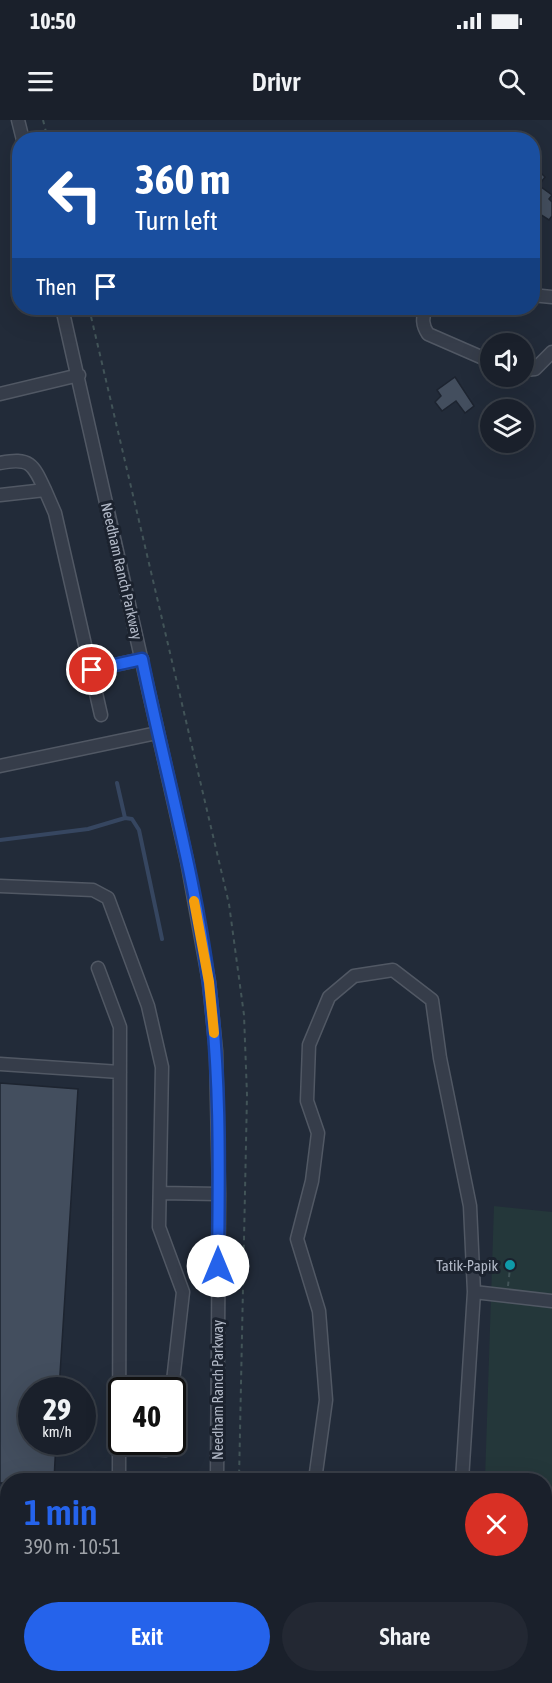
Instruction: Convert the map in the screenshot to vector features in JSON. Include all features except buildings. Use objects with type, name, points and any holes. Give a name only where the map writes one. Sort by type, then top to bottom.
[{"type":"street","name":"Needham Ranch Parkway","points":[[64,315],[187,861],[209,982],[216,1051],[219,1194],[217,1473]]},
{"type":"street","points":[[422,315],[428,334],[480,357]]},
{"type":"street","points":[[534,369],[552,352]]},
{"type":"street","points":[[0,394],[78,375]]},
{"type":"street","points":[[0,463],[18,459],[29,463],[37,471],[55,513],[101,715]]},
{"type":"street","points":[[0,495],[45,490]]},
{"type":"street","points":[[92,670],[142,659]]},
{"type":"street","points":[[0,766],[157,733]]},
{"type":"street","points":[[2,885],[93,890],[108,898],[148,1006],[162,1067],[159,1227],[183,1292],[173,1377]]},
{"type":"street","points":[[98,968],[120,1027],[118,1377]]},
{"type":"street","points":[[316,1473],[326,1400],[319,1311],[297,1239],[312,1181],[318,1133],[307,1101],[309,1045],[329,997],[354,976],[393,970],[432,1000],[440,1058],[470,1206],[474,1292],[462,1473]]},
{"type":"street","points":[[0,1064],[120,1072]]},
{"type":"street","points":[[161,1193],[219,1194]]},
{"type":"street","points":[[474,1292],[552,1301]]},
{"type":"street","points":[[118,1455],[119,1473]]},
{"type":"path","points":[[507,1295],[510,1268]]},
{"type":"shaded area","points":[[494,1206],[552,1212],[552,1473],[485,1473]]},
{"type":"waterway","points":[[117,783],[125,818]]},
{"type":"waterway","points":[[0,840],[88,829],[125,818],[132,819],[139,830],[162,939]]},
{"type":"slow traffic","points":[[194,901],[209,982],[214,1033]]},
{"type":"place","name":"Tatik-Papik","points":[[510,1265]]},
{"type":"route","points":[[92,670],[142,659],[187,861],[209,982],[216,1051],[218,1266]]}]
